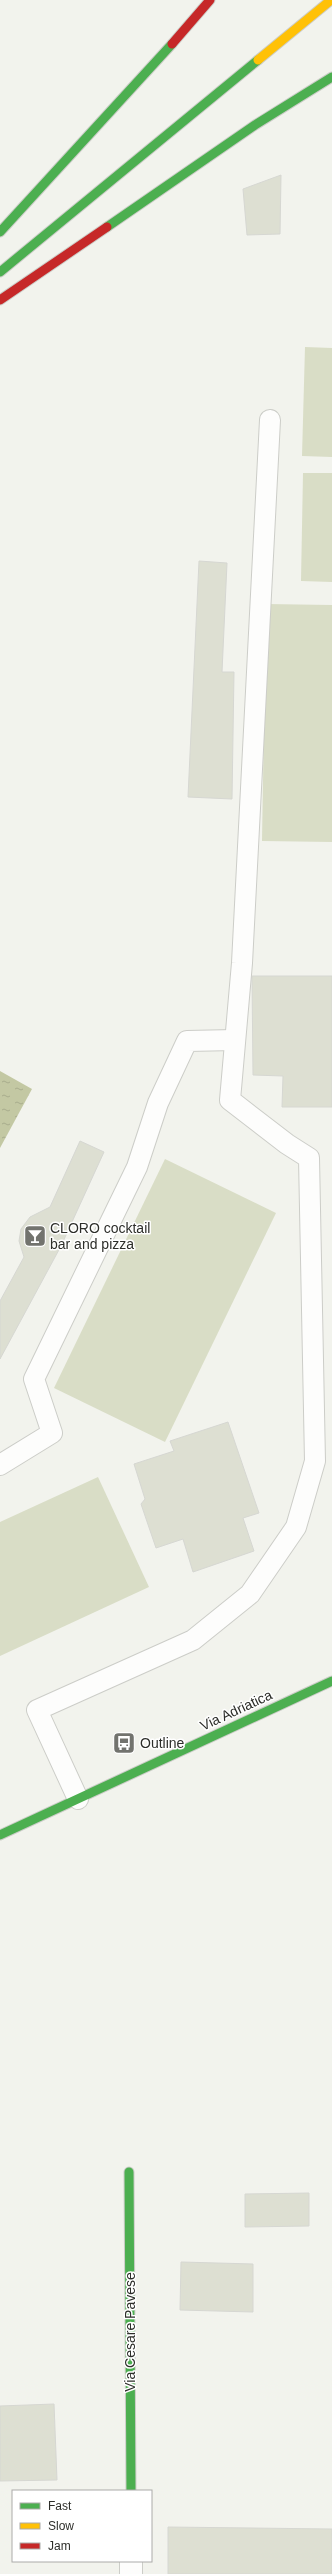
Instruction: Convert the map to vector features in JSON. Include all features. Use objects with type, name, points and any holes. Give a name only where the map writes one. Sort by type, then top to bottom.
[{"type":"main road","points":[[0,232],[117,106],[210,0]]},
{"type":"main road","points":[[0,272],[331,0]]},
{"type":"main road","points":[[0,300],[254,125],[332,77]]},
{"type":"main road","name":"Via Adriatica","points":[[0,1835],[332,1681]]},
{"type":"main road","name":"Via Cesare Pavese","points":[[129,2172],[131,2490]]},
{"type":"street","points":[[131,2562],[131,2574]]},
{"type":"lane","points":[[78,1798],[37,1710],[193,1640],[250,1594],[296,1527],[315,1462],[310,1158],[287,1144],[230,1100],[242,955],[270,420]]},
{"type":"lane","points":[[0,1465],[52,1433],[34,1379],[137,1167],[158,1103],[186,1040],[235,1040]]},
{"type":"shaded area","points":[[305,347],[332,348],[332,457],[302,456]]},
{"type":"shaded area","points":[[303,473],[332,473],[332,582],[301,581]]},
{"type":"shaded area","points":[[266,604],[332,605],[332,842],[262,841]]},
{"type":"shaded area","points":[[165,1159],[276,1213],[165,1442],[54,1388]]},
{"type":"shaded area","points":[[98,1477],[149,1587],[0,1656],[0,1522]]},
{"type":"water","points":[[0,1071],[32,1089],[0,1148]]},
{"type":"building","points":[[281,175],[280,234],[247,235],[243,189]]},
{"type":"building","points":[[199,561],[227,563],[222,672],[234,672],[232,799],[188,797]]},
{"type":"building","points":[[252,976],[332,976],[332,1107],[282,1107],[283,1076],[253,1075]]},
{"type":"building","points":[[80,1141],[104,1152],[61,1246],[0,1359],[0,1301],[24,1257],[19,1241],[21,1229],[30,1217],[50,1207]]},
{"type":"building","points":[[228,1422],[259,1513],[243,1518],[254,1551],[193,1572],[183,1539],[156,1548],[141,1504],[145,1499],[134,1464],[174,1451],[170,1441]]},
{"type":"building","points":[[309,2193],[309,2226],[245,2227],[245,2194]]},
{"type":"building","points":[[181,2262],[253,2264],[253,2312],[180,2310]]},
{"type":"building","points":[[54,2404],[57,2480],[0,2481],[0,2406]]},
{"type":"building","points":[[168,2527],[332,2529],[332,2574],[168,2574]]},
{"type":"traffic: fast","points":[[0,232],[172,44]]},
{"type":"traffic: fast","points":[[0,272],[258,60]]},
{"type":"traffic: fast","points":[[107,227],[255,125],[332,77]]},
{"type":"traffic: fast","points":[[0,1835],[332,1681]]},
{"type":"traffic: fast","points":[[129,2172],[131,2490]]},
{"type":"traffic: slow","points":[[258,60],[331,0]]},
{"type":"traffic: jam","points":[[172,44],[210,0]]},
{"type":"traffic: jam","points":[[0,300],[107,227]]},
{"type":"place","name":"CLORO cocktail bar and pizza","points":[[35,1236]]},
{"type":"place","name":"Outline","points":[[124,1743]]}]
